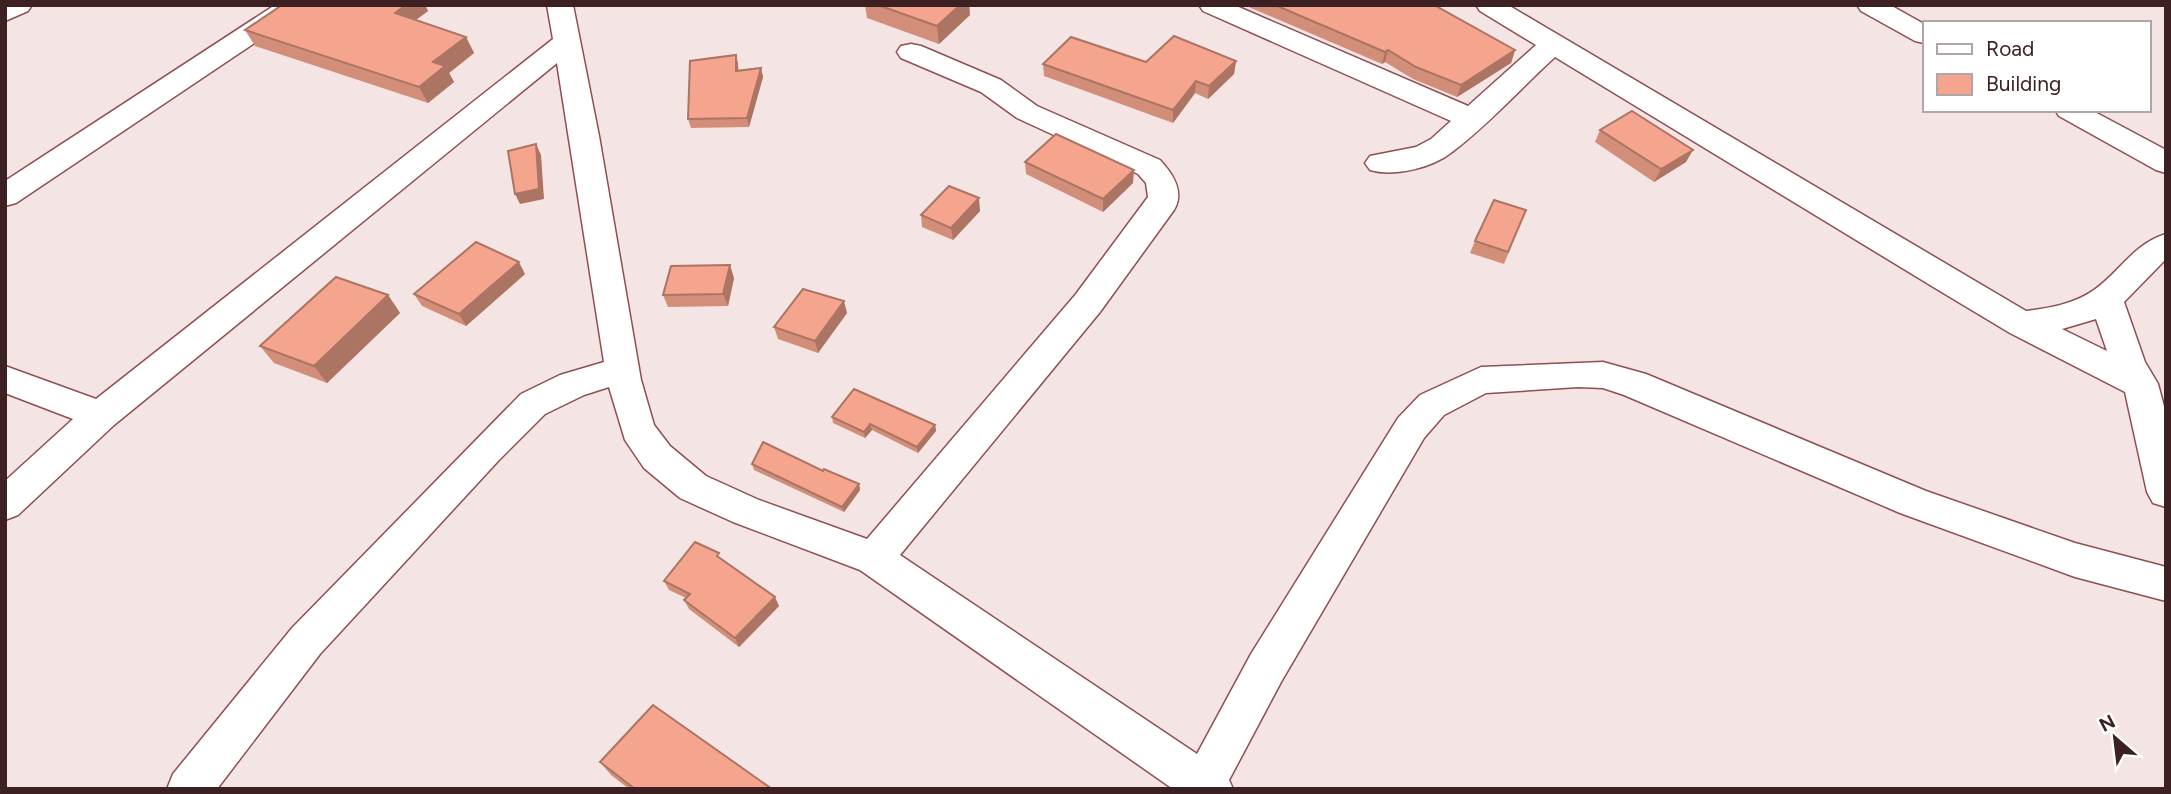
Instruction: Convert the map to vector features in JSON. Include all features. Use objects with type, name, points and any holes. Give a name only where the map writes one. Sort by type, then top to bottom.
[{"type":"street","points":[[5,13],[19,5]]},
{"type":"street","points":[[560,5],[622,369],[639,430],[657,457],[693,487],[746,511],[874,558],[1207,786],[1266,667],[1410,428],[1432,405],[1481,380],[1578,374],[1602,375],[1634,384],[1913,502],[2075,560],[2166,584]]},
{"type":"street","points":[[1212,5],[1472,119]]},
{"type":"street","points":[[1489,5],[1875,239],[2022,324],[2141,384]]},
{"type":"street","points":[[1870,5],[1923,34]]},
{"type":"street","points":[[5,195],[282,7]]},
{"type":"street","points":[[5,504],[101,415],[568,41]]},
{"type":"street","points":[[1380,163],[1422,157],[1441,146],[1555,43]]},
{"type":"street","points":[[874,558],[1088,303],[1163,203],[1165,190],[1158,175],[1149,167],[1027,112],[991,86],[911,52]]},
{"type":"street","points":[[2073,112],[2166,163]]},
{"type":"street","points":[[2022,324],[2068,316],[2106,298],[2143,258],[2166,245]]},
{"type":"street","points":[[2106,298],[2129,367],[2141,384],[2166,492]]},
{"type":"street","points":[[189,789],[306,641],[486,450],[533,404],[572,385],[622,369]]},
{"type":"street","points":[[5,379],[101,415]]},
{"type":"building","points":[[282,5],[406,5],[395,13],[466,37],[433,62],[445,66],[419,87],[245,30]]},
{"type":"building","points":[[878,5],[960,5],[937,26]]},
{"type":"building","points":[[1275,5],[1439,5],[1438,7],[1515,50],[1461,85],[1416,67],[1388,50],[1385,52]]},
{"type":"building","points":[[1174,36],[1236,61],[1209,86],[1196,81],[1173,110],[1043,64],[1071,37],[1146,62]]},
{"type":"building","points":[[736,55],[736,71],[761,68],[747,118],[688,119],[690,61]]},
{"type":"building","points":[[1632,111],[1693,150],[1661,169],[1600,130]]},
{"type":"building","points":[[1056,134],[1134,170],[1103,199],[1025,162]]},
{"type":"building","points":[[536,144],[539,189],[515,194],[508,151]]},
{"type":"building","points":[[949,186],[979,198],[951,228],[921,215]]},
{"type":"building","points":[[1494,200],[1526,210],[1508,252],[1475,241]]},
{"type":"building","points":[[476,242],[519,262],[459,314],[414,294]]},
{"type":"building","points":[[730,265],[723,294],[663,295],[671,266]]},
{"type":"building","points":[[336,277],[388,295],[314,366],[260,346]]},
{"type":"building","points":[[803,289],[844,301],[815,341],[774,327]]},
{"type":"building","points":[[854,389],[935,425],[917,447],[870,424],[864,432],[832,417]]},
{"type":"building","points":[[763,442],[823,471],[824,469],[859,484],[842,507],[752,464]]},
{"type":"building","points":[[695,542],[719,553],[717,556],[775,597],[735,638],[684,600],[690,594],[664,581]]},
{"type":"building","points":[[653,705],[772,789],[635,789],[600,762]]}]
